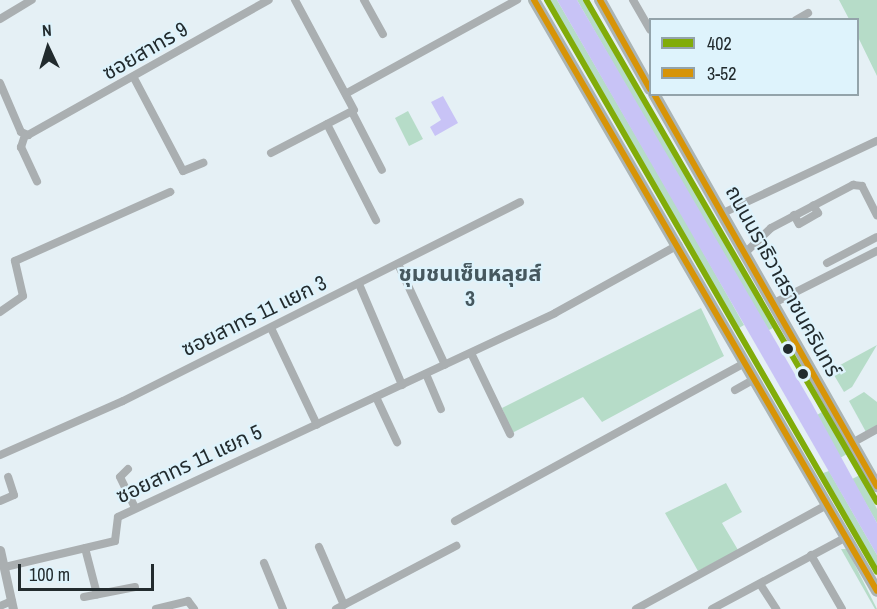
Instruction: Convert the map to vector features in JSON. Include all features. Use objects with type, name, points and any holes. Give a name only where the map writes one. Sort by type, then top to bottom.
[{"type":"main road","points":[[534,0],[877,591]]},
{"type":"main road","points":[[600,0],[649,86]]},
{"type":"main road","name":"ถนนนราธิวาสราชนครินทร์","points":[[655,96],[723,213],[772,304],[876,481]]},
{"type":"street","points":[[0,19],[32,0]]},
{"type":"street","name":"ซอยสาทร 9","points":[[25,135],[134,78],[269,0]]},
{"type":"street","points":[[296,0],[347,93],[352,112],[382,170]]},
{"type":"street","points":[[364,0],[382,34]]},
{"type":"street","points":[[347,93],[517,0]]},
{"type":"street","points":[[633,0],[649,27]]},
{"type":"street","points":[[799,18],[808,13]]},
{"type":"street","points":[[134,78],[183,171],[202,164]]},
{"type":"street","points":[[0,83],[25,135],[21,147],[37,182]]},
{"type":"street","points":[[271,153],[352,112]]},
{"type":"street","points":[[327,124],[376,220]]},
{"type":"street","points":[[723,213],[877,141]]},
{"type":"street","points":[[744,254],[794,215],[858,184],[877,215]]},
{"type":"street","points":[[0,312],[23,296],[12,263],[170,192]]},
{"type":"street","name":"ซอยสาทร 11 แยก 3","points":[[0,455],[271,328],[520,202]]},
{"type":"street","points":[[827,263],[877,237]]},
{"type":"street","name":"ซอยสาทร 11 แยก 5","points":[[5,567],[115,541],[116,519],[135,508],[471,353],[678,245]]},
{"type":"street","points":[[772,304],[877,251]]},
{"type":"street","points":[[398,264],[445,365]]},
{"type":"street","points":[[359,284],[402,385]]},
{"type":"street","points":[[271,328],[317,425]]},
{"type":"street","points":[[471,353],[510,434]]},
{"type":"street","points":[[455,521],[745,363]]},
{"type":"street","points":[[426,374],[441,409]]},
{"type":"street","points":[[735,390],[755,379]]},
{"type":"street","points":[[376,397],[397,442]]},
{"type":"street","points":[[852,443],[877,429]]},
{"type":"street","points":[[128,469],[120,477],[135,508]]},
{"type":"street","points":[[0,501],[14,495],[8,477]]},
{"type":"street","points":[[636,609],[827,505]]},
{"type":"street","points":[[712,609],[846,537]]},
{"type":"street","points":[[319,547],[340,607],[456,546]]},
{"type":"street","points":[[85,548],[98,594]]},
{"type":"street","points":[[0,550],[13,605],[0,606]]},
{"type":"street","points":[[811,555],[842,609]]},
{"type":"street","points":[[264,563],[283,609]]},
{"type":"street","points":[[760,584],[776,609]]},
{"type":"street","points":[[84,597],[135,587]]},
{"type":"street","points":[[156,609],[188,601],[194,609]]},
{"type":"green space","points":[[550,0],[557,0],[693,234],[744,325],[739,328]]},
{"type":"green space","points":[[577,0],[583,0],[773,328],[767,331],[751,305]]},
{"type":"green space","points":[[839,0],[877,0],[877,76],[859,39],[859,18],[848,18]]},
{"type":"green space","points":[[408,111],[423,139],[409,146],[395,118]]},
{"type":"green space","points":[[701,308],[724,356],[602,422],[583,397],[512,433],[502,408]]},
{"type":"green space","points":[[877,345],[852,387],[844,392],[831,370]]},
{"type":"green space","points":[[864,392],[877,402],[877,426],[866,432],[849,401]]},
{"type":"green space","points":[[822,412],[847,454],[840,458],[817,415]]},
{"type":"green space","points":[[829,471],[877,555],[877,567],[823,473]]},
{"type":"green space","points":[[860,475],[877,509],[877,523],[852,479]]},
{"type":"green space","points":[[726,483],[742,512],[722,523],[738,550],[698,571],[665,513]]},
{"type":"green space","points":[[841,549],[847,549],[877,609],[875,609]]},
{"type":"shaded area","points":[[557,0],[577,0],[811,402],[877,523],[877,555]]},
{"type":"shaded area","points":[[443,96],[458,123],[435,136],[430,127],[441,120],[431,102]]},
{"type":"transit line","name":"3-52","points":[[534,0],[877,591]]},
{"type":"transit line","name":"402","points":[[547,0],[877,572]]},
{"type":"transit line","name":"402","points":[[586,0],[877,502]]},
{"type":"transit line","name":"3-52","points":[[600,0],[649,87]]},
{"type":"transit line","name":"3-52","points":[[655,96],[877,486]]},
{"type":"district","name":"ชุมชนเซ็นหลุยส์ 3","points":[[470,286]]}]
